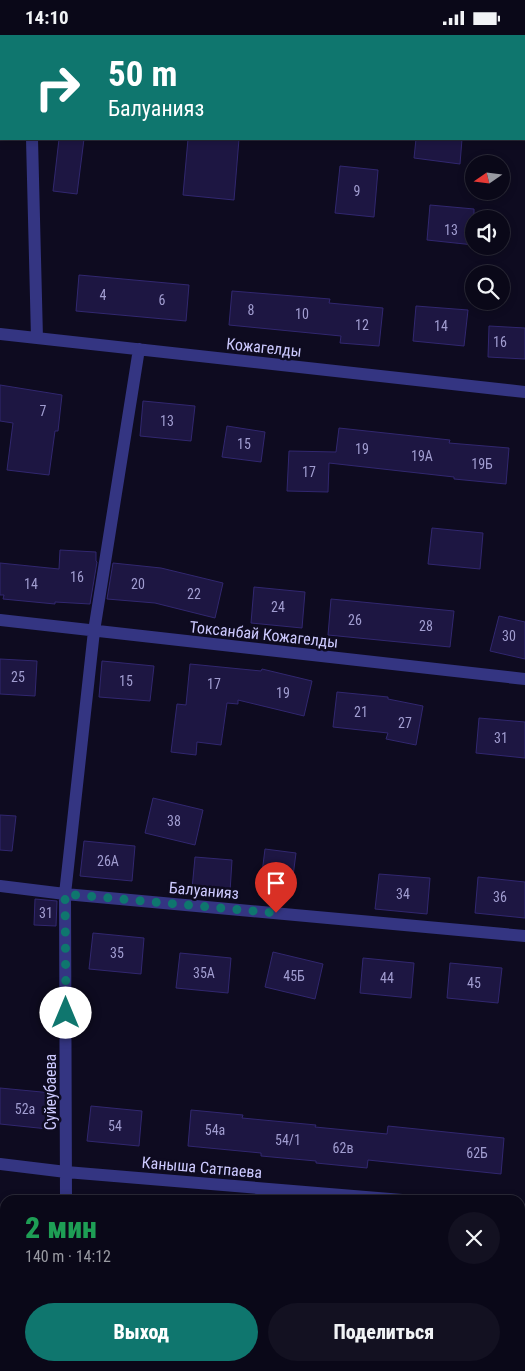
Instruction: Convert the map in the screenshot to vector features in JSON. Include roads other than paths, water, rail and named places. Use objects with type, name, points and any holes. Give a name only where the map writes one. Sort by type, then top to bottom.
[{"type":"street","points":[[32,140],[37,338]]},
{"type":"street","name":"Кожагелды","points":[[0,334],[525,392]]},
{"type":"street","name":"Суйеубаева","points":[[66,1195],[65,894],[94,631],[139,349]]},
{"type":"street","name":"Токсанбай Кожагелды","points":[[0,620],[525,679]]},
{"type":"street","name":"Балуанияз","points":[[0,886],[65,894],[525,936]]},
{"type":"street","name":"Каныша Сатпаева","points":[[0,1164],[306,1195]]}]
